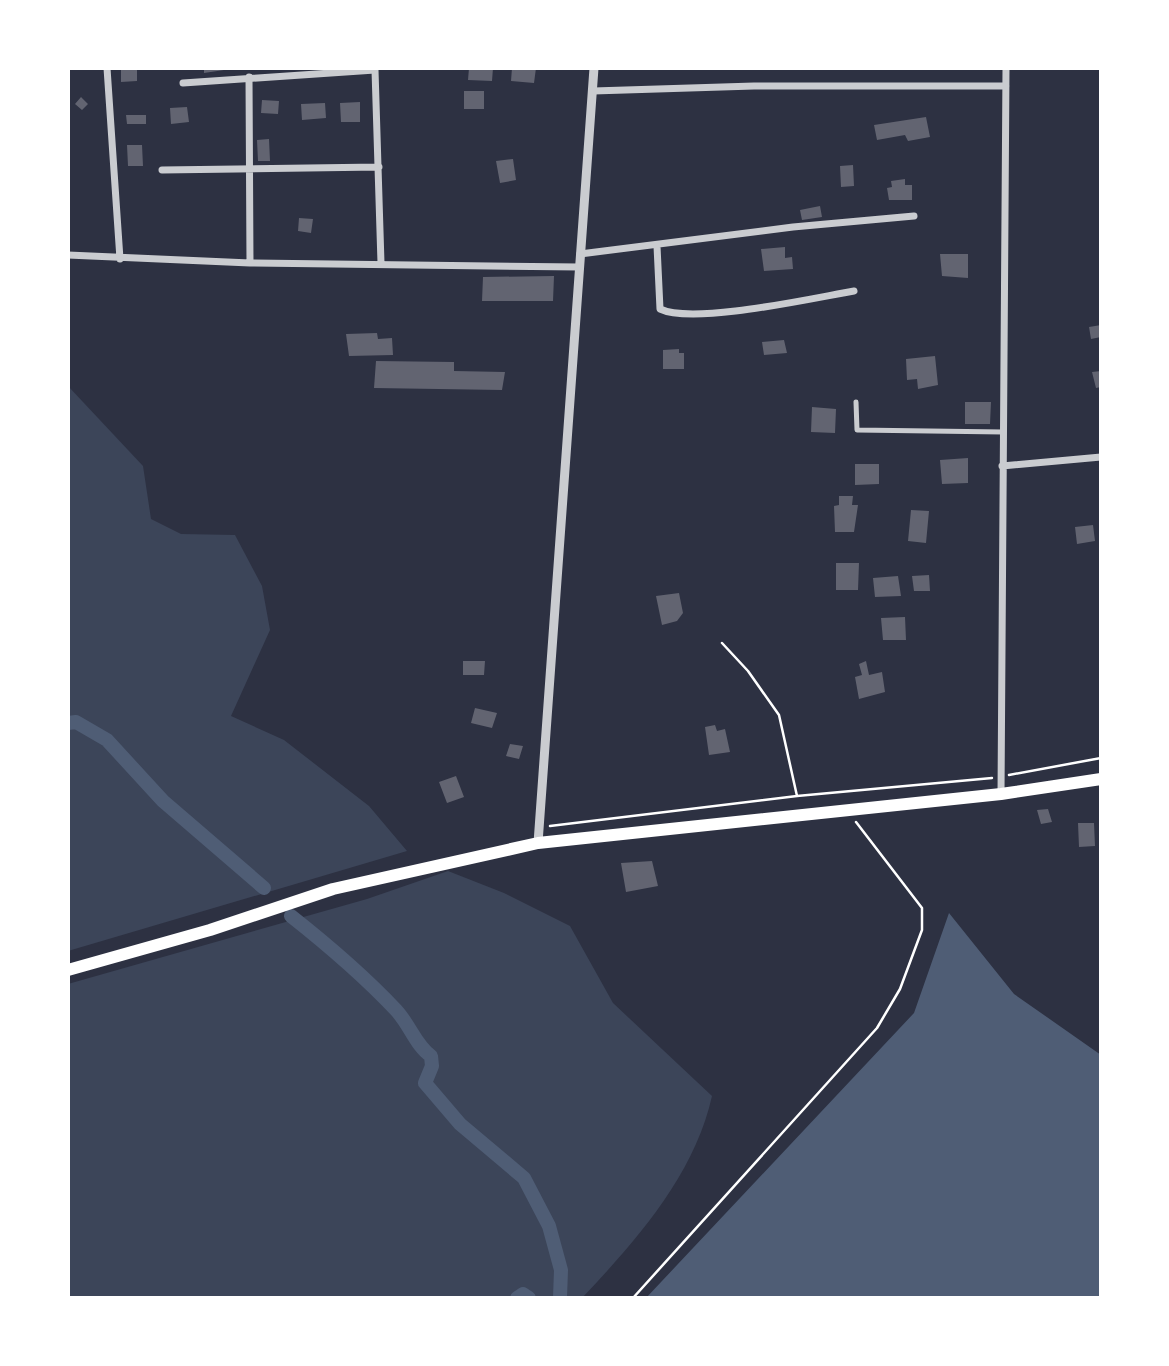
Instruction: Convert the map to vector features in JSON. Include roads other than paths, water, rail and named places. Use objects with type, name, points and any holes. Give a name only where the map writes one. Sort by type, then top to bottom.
[{"type":"highway","points":[[68,970],[210,930],[333,890],[538,844],[1001,794],[1101,779]]},
{"type":"street","points":[[107,68],[120,259]]},
{"type":"street","points":[[538,844],[594,68]]},
{"type":"street","points":[[1001,794],[1006,68]]},
{"type":"street","points":[[183,83],[375,70],[381,263]]},
{"type":"street","points":[[249,77],[250,263]]},
{"type":"street","points":[[593,91],[754,86],[1006,86]]},
{"type":"street","points":[[162,170],[379,167]]},
{"type":"street","points":[[580,254],[793,227],[914,216]]},
{"type":"street","points":[[657,246],[660,309],[671,314],[729,311],[855,291]]},
{"type":"street","points":[[68,255],[250,263],[579,267]]},
{"type":"street","points":[[856,402],[857,430],[1003,432]]},
{"type":"street","points":[[1002,466],[1101,457]]},
{"type":"waterway","points":[[68,723],[76,722],[107,740],[163,801],[264,888]]},
{"type":"waterway","points":[[291,916],[345,961],[396,1010],[421,1047],[431,1056],[432,1066],[425,1083],[460,1124],[524,1178],[549,1226],[561,1270],[560,1298]]},
{"type":"waterway","points":[[517,1298],[523,1294],[529,1298]]}]
